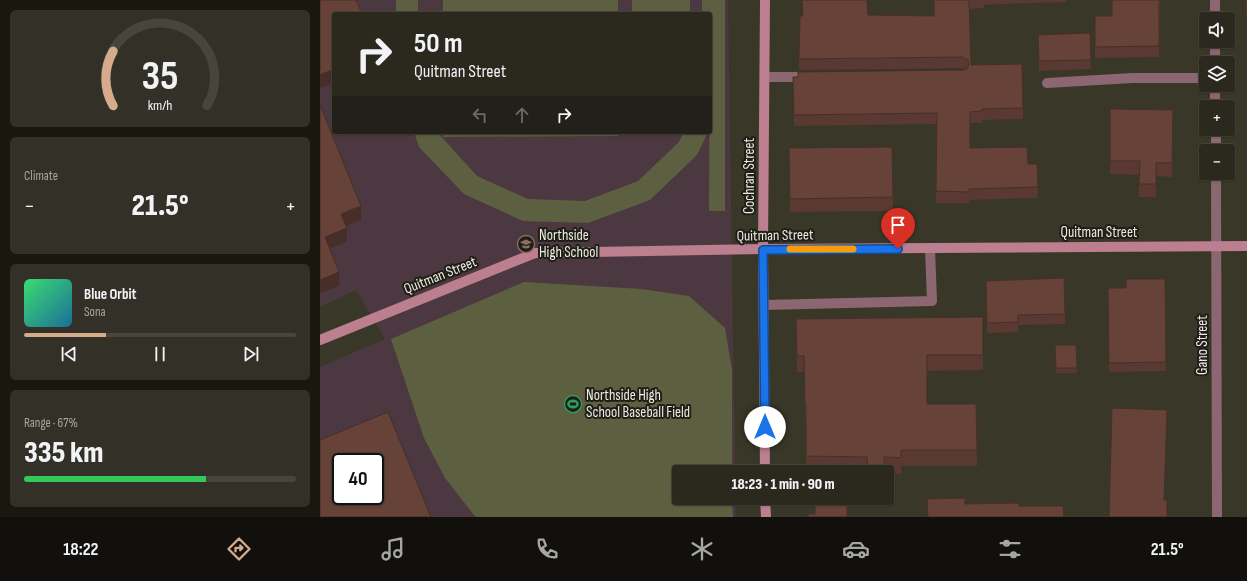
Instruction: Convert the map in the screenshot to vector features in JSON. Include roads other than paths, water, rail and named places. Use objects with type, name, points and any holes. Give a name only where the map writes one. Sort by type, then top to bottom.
[{"type":"main road","name":"Cochran Street","points":[[765,0],[763,250],[765,465]]},
{"type":"main road","name":"Quitman Street","points":[[320,340],[535,254],[930,248],[1247,246]]},
{"type":"main road","points":[[766,505],[766,517]]},
{"type":"street","points":[[1215,0],[1215,12]]},
{"type":"street","points":[[765,77],[818,77]]},
{"type":"street","points":[[1047,83],[1132,78],[1199,78]]},
{"type":"street","name":"Gano Street","points":[[1216,180],[1217,517]]},
{"type":"street","points":[[764,305],[932,301],[930,248]]},
{"type":"place","name":"Northside High School","points":[[526,244]]},
{"type":"place","name":"Northside High School Baseball Field","points":[[573,404]]}]
